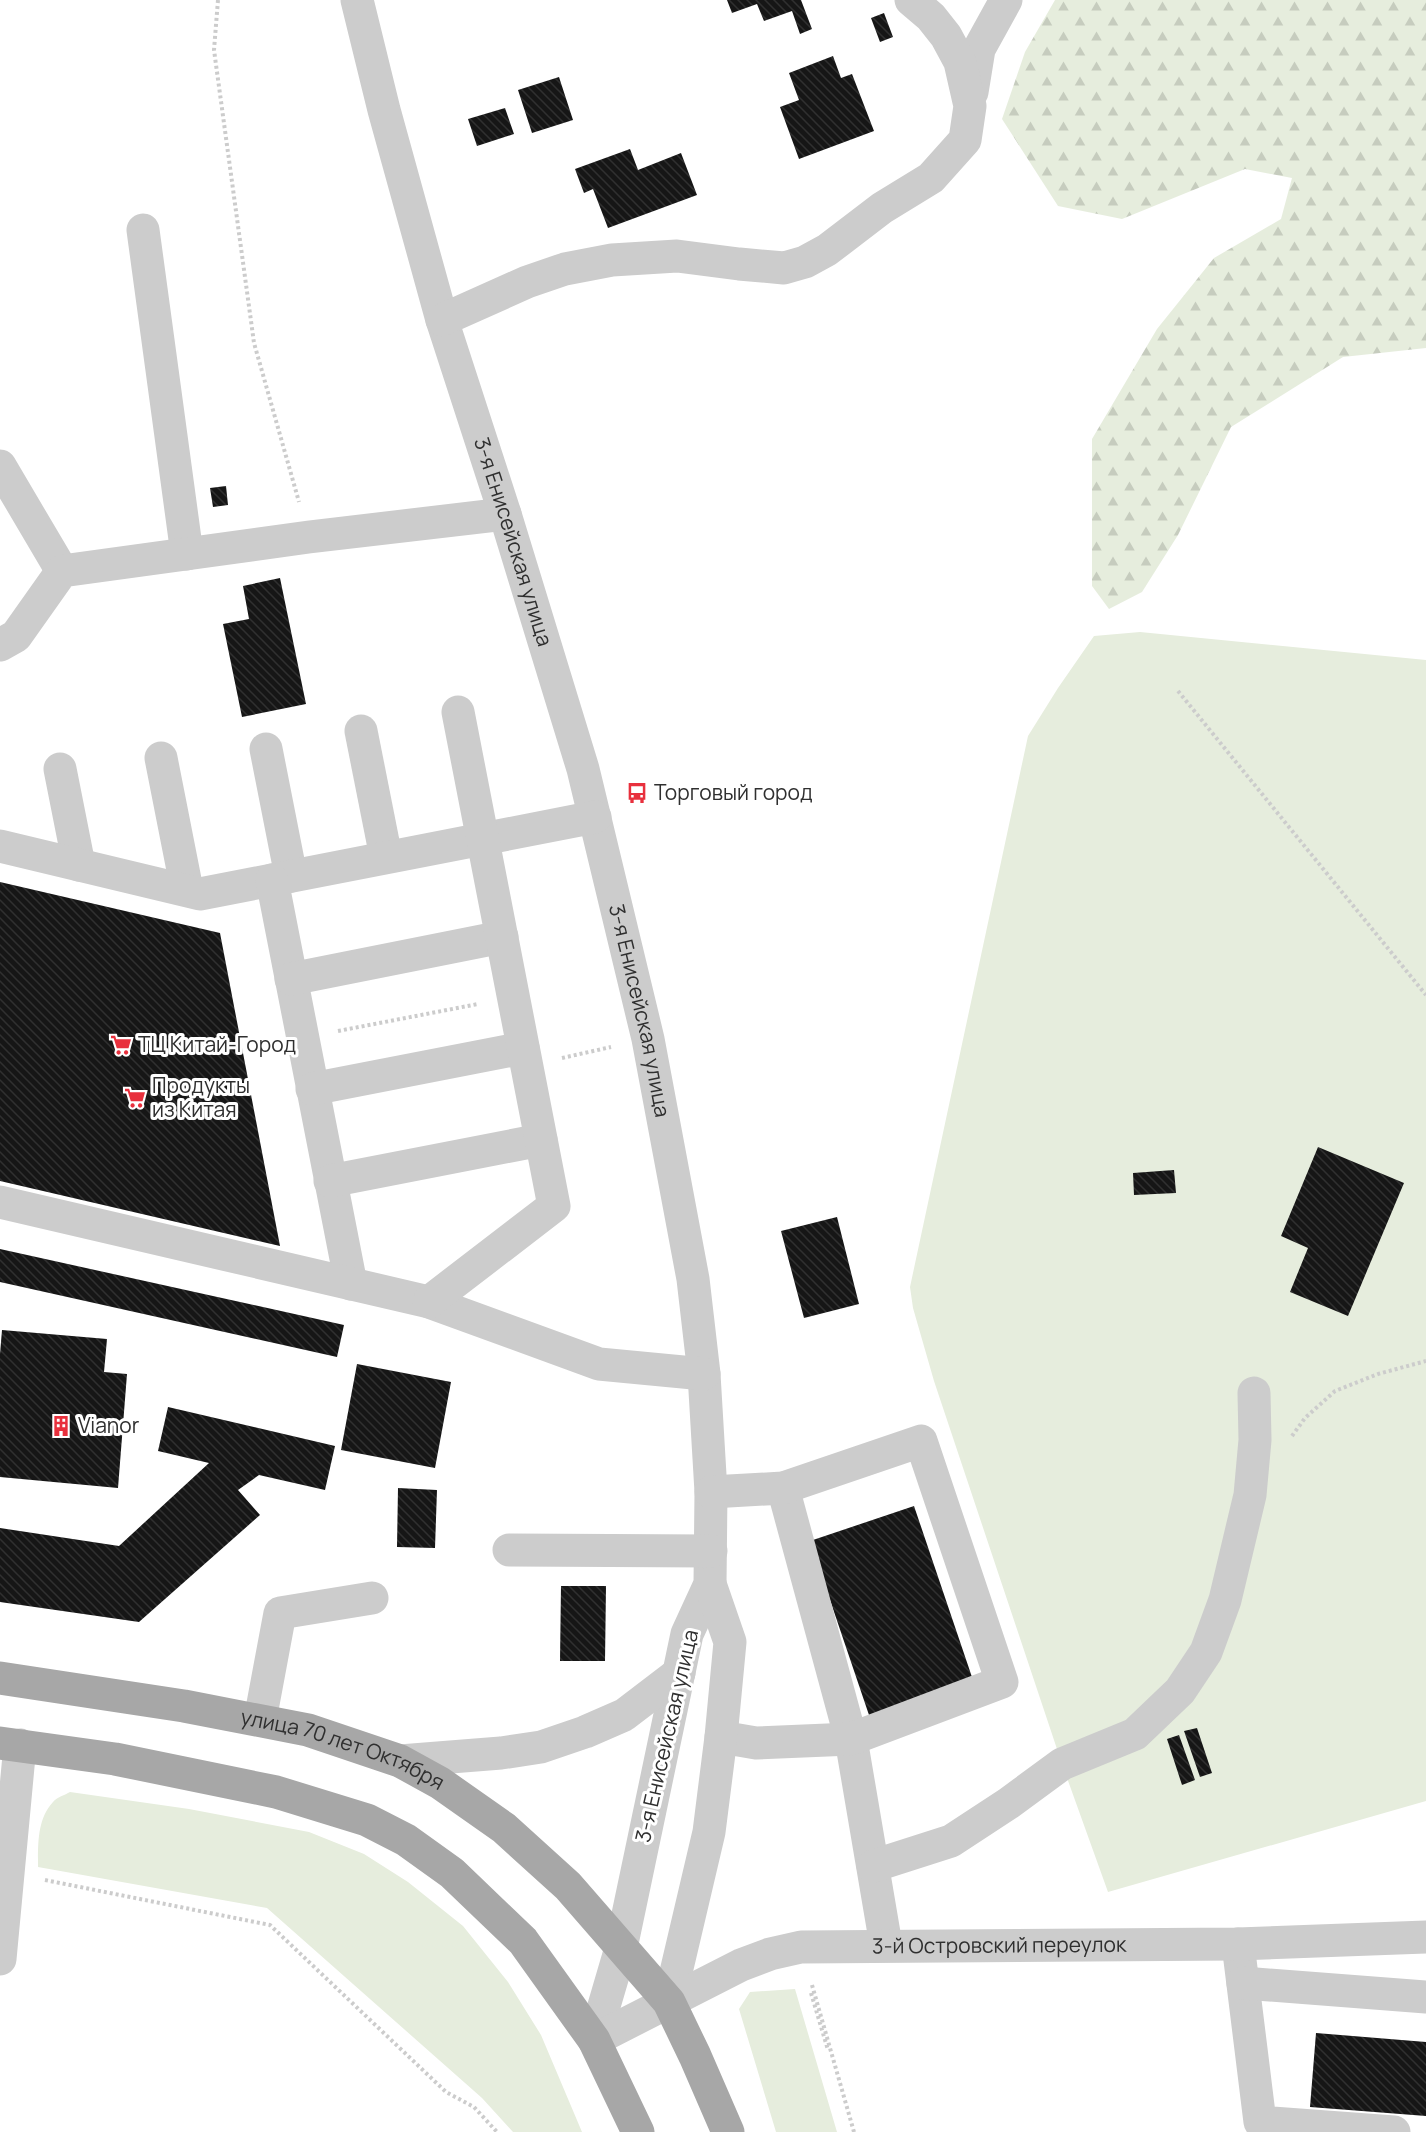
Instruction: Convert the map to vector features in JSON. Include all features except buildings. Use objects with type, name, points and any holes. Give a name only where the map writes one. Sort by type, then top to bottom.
[{"type":"main road","name":"улица 70 лет Октября","points":[[0,1678],[99,1692],[308,1730],[400,1761],[440,1783],[504,1828],[568,1886],[669,2002],[728,2132]]},
{"type":"main road","points":[[10,1744],[115,1759],[276,1792],[367,1820],[406,1840],[452,1873],[523,1941],[594,2040],[638,2132]]},
{"type":"street","name":"3-я Енисейская улица","points":[[357,0],[384,110],[442,320],[505,514],[583,769],[648,1039],[693,1279],[704,1374],[711,1492],[710,1584],[687,1634],[621,1948],[594,2040]]},
{"type":"street","points":[[911,0],[931,17],[946,36],[960,62],[970,106]]},
{"type":"street","points":[[442,320],[527,282],[565,269],[612,260],[677,256],[784,268],[806,262],[827,250],[882,208],[931,178],[965,140],[979,49],[1005,0]]},
{"type":"street","points":[[143,230],[187,554]]},
{"type":"street","points":[[0,466],[62,571]]},
{"type":"street","points":[[0,645],[16,636],[62,571],[309,537],[505,514]]},
{"type":"street","points":[[429,1302],[554,1206],[458,712]]},
{"type":"street","points":[[361,731],[386,857]]},
{"type":"street","points":[[266,749],[291,979],[351,1284]]},
{"type":"street","points":[[161,758],[187,890]]},
{"type":"street","points":[[60,769],[79,865]]},
{"type":"street","points":[[0,846],[200,894],[595,816]]},
{"type":"street","points":[[291,979],[502,938]]},
{"type":"street","points":[[312,1089],[524,1048]]},
{"type":"street","points":[[330,1181],[541,1140]]},
{"type":"street","points":[[0,1202],[429,1302],[600,1364],[704,1374]]},
{"type":"street","points":[[873,1866],[951,1841],[1009,1803],[1062,1764],[1135,1734],[1180,1691],[1206,1652],[1225,1600],[1250,1495],[1255,1440],[1254,1393]]},
{"type":"street","points":[[711,1492],[783,1488],[921,1441],[1002,1682],[851,1739],[756,1743],[721,1737]]},
{"type":"street","points":[[783,1488],[851,1739],[886,1946]]},
{"type":"street","points":[[509,1550],[711,1551]]},
{"type":"street","points":[[669,2002],[709,1832],[721,1737],[730,1642],[710,1584]]},
{"type":"street","points":[[260,1720],[280,1612],[372,1598]]},
{"type":"street","points":[[400,1761],[541,1748],[624,1715],[679,1673]]},
{"type":"street","points":[[0,1959],[8,1873],[10,1744]]},
{"type":"street","name":"3-й Островский переулок","points":[[594,2040],[741,1965],[770,1954],[801,1947],[1238,1944],[1426,1937]]},
{"type":"street","points":[[1238,1944],[1260,2122],[1394,2132]]},
{"type":"street","points":[[1243,1983],[1426,1997]]},
{"type":"path","points":[[218,0],[214,50],[254,343],[309,537]]},
{"type":"path","points":[[1178,691],[1426,995]]},
{"type":"path","points":[[1291,1437],[1305,1418],[1335,1391],[1378,1374],[1426,1361]]},
{"type":"path","points":[[8,1873],[270,1925],[446,2092],[474,2107],[497,2132]]},
{"type":"path","points":[[801,1947],[852,2132]]},
{"type":"path","points":[[811,1993],[852,2132]]},
{"type":"green space","points":[[1055,0],[1426,0],[1426,348],[1343,357],[1231,427],[1178,535],[1142,592],[1109,609],[1092,586],[1092,439],[1157,329],[1214,258],[1281,219],[1292,178],[1245,169],[1122,219],[1058,206],[1002,119],[1025,52]]},
{"type":"green space","points":[[1140,632],[1426,660],[1426,1801],[1108,1892],[1062,1764],[934,1381],[913,1308],[910,1287],[1028,736],[1094,636]]},
{"type":"green space","points":[[70,1792],[189,1809],[309,1832],[364,1854],[408,1882],[463,1926],[508,1982],[541,2035],[582,2132],[513,2132],[482,2098],[267,1908],[38,1867],[41,1824],[44,1816],[55,1800]]},
{"type":"green space","points":[[795,1989],[837,2132],[776,2132],[739,2009],[750,1992]]},
{"type":"place","name":"Торговый город","points":[[637,793]]},
{"type":"place","name":"ТЦ Китай-Город","points":[[121,1045]]},
{"type":"place","name":"Продукты из Китая","points":[[135,1098]]},
{"type":"place","name":"Vianor","points":[[61,1426]]}]
